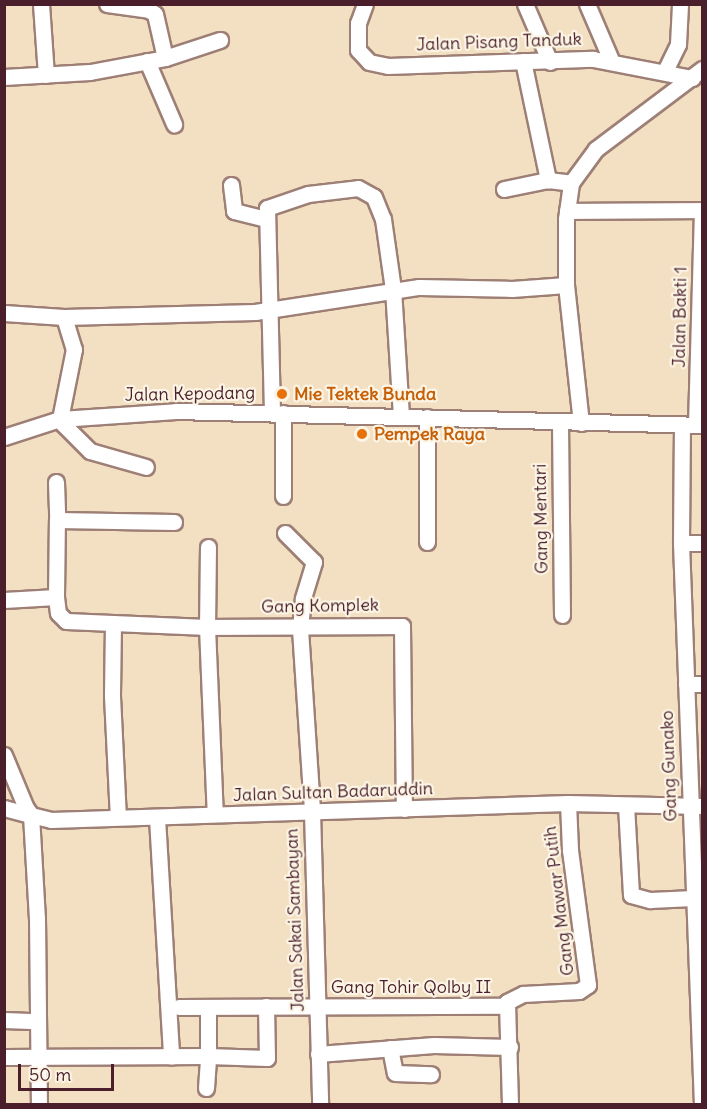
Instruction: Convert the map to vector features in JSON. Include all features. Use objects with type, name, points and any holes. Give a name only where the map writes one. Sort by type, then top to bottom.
[{"type":"street","points":[[41,4],[46,75]]},
{"type":"street","points":[[107,4],[149,10],[155,14],[165,58]]},
{"type":"street","name":"Jalan Pisang Tanduk","points":[[365,4],[358,23],[357,42],[369,62],[388,66],[612,60],[665,72],[697,74]]},
{"type":"street","points":[[525,4],[550,62]]},
{"type":"street","points":[[588,4],[612,60]]},
{"type":"street","points":[[665,72],[678,44],[680,4]]},
{"type":"street","points":[[4,77],[90,72],[165,58],[220,40]]},
{"type":"street","points":[[147,61],[174,124]]},
{"type":"street","points":[[523,61],[548,180]]},
{"type":"street","points":[[581,423],[566,285],[567,211],[571,183],[596,149],[697,74]]},
{"type":"street","points":[[504,189],[548,180],[571,183]]},
{"type":"street","points":[[231,185],[234,211],[266,219]]},
{"type":"street","points":[[283,496],[266,219],[271,205],[308,194],[358,188],[374,197],[383,219],[393,289],[401,416]]},
{"type":"street","points":[[567,211],[702,210]]},
{"type":"street","name":"Jalan Bakti 1","points":[[694,425],[702,210]]},
{"type":"street","points":[[4,314],[64,316],[270,309],[393,289],[460,285],[512,289],[566,285]]},
{"type":"street","points":[[64,316],[74,349],[60,419],[76,442],[90,451],[146,467]]},
{"type":"street","name":"Jalan Kepodang","points":[[4,437],[60,419],[176,411],[694,425]]},
{"type":"street","points":[[427,417],[427,542]]},
{"type":"street","name":"Gang Mentari","points":[[560,423],[562,615]]},
{"type":"street","name":"Gang Gunako","points":[[694,425],[681,543],[686,684],[696,805],[702,1104]]},
{"type":"street","points":[[4,600],[56,597],[56,482]]},
{"type":"street","points":[[57,520],[174,522]]},
{"type":"street","name":"Jalan Sakai Sambayan","points":[[285,533],[314,562],[303,599],[300,629],[312,811],[320,1104]]},
{"type":"street","points":[[681,543],[702,543]]},
{"type":"street","points":[[208,547],[207,627],[215,814]]},
{"type":"street","name":"Gang Komplek","points":[[56,597],[58,613],[63,620],[300,629],[399,624],[404,629],[404,809]]},
{"type":"street","points":[[113,623],[112,696],[118,818]]},
{"type":"street","points":[[686,684],[702,684]]},
{"type":"street","points":[[4,755],[31,814],[38,918],[39,1104]]},
{"type":"street","name":"Jalan Sultan Badaruddin","points":[[4,808],[51,820],[568,803],[696,805]]},
{"type":"street","name":"Gang Mawar Putih","points":[[505,1006],[514,996],[579,991],[588,985],[570,850],[568,803]]},
{"type":"street","points":[[626,805],[631,895],[650,900],[698,893]]},
{"type":"street","points":[[157,818],[171,1057]]},
{"type":"street","points":[[4,1057],[267,1058],[267,1006]]},
{"type":"street","points":[[505,1006],[510,1047],[510,1104]]},
{"type":"street","name":"Gang Tohir Qolby II","points":[[178,1007],[505,1006]]},
{"type":"street","points":[[206,1088],[208,1008]]},
{"type":"street","points":[[4,1020],[37,1021]]},
{"type":"street","points":[[318,1054],[390,1048],[510,1047]]},
{"type":"street","points":[[390,1048],[397,1074],[431,1074]]},
{"type":"place","name":"Mie Tektek Bunda","points":[[282,394]]},
{"type":"place","name":"Pempek Raya","points":[[362,434]]}]
